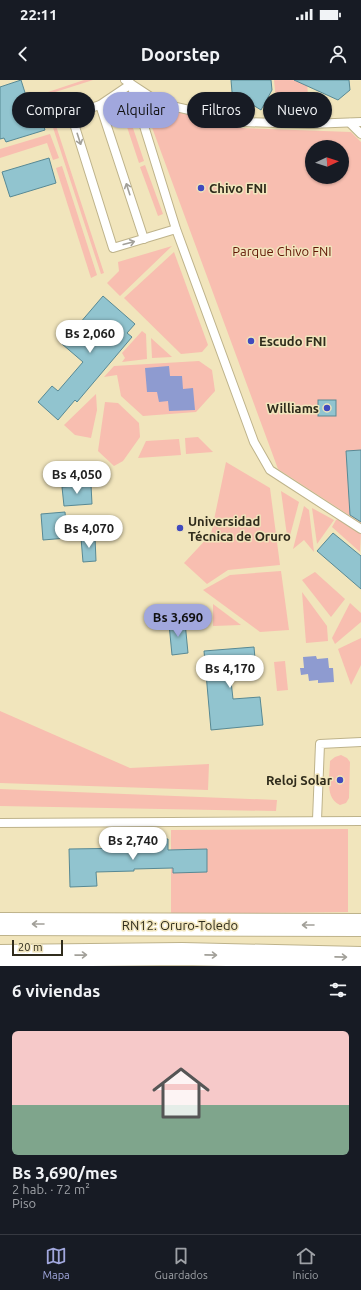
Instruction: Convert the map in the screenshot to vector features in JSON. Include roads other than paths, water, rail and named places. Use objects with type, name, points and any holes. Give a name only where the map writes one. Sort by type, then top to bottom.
[{"type":"highway","name":"RN12: Oruro-Toledo","points":[[0,924],[361,925]]},
{"type":"highway","points":[[0,956],[182,954],[361,958]]},
{"type":"lane","points":[[128,82],[100,105],[71,114],[113,248],[176,229]]},
{"type":"lane","points":[[128,82],[154,99],[176,107],[243,122],[309,124],[361,122]]},
{"type":"lane","points":[[128,82],[176,229],[254,442],[270,470],[361,529]]},
{"type":"lane","points":[[100,105],[144,239]]},
{"type":"lane","points":[[350,123],[361,134]]},
{"type":"lane","points":[[317,820],[320,744],[361,742]]},
{"type":"lane","points":[[0,823],[317,820],[361,821]]},
{"type":"water","points":[[169,366],[170,376],[182,376],[183,389],[193,388],[195,410],[169,411],[168,401],[159,402],[157,392],[147,392],[145,368]]},
{"type":"water","points":[[316,656],[317,659],[328,658],[329,668],[333,668],[334,682],[318,683],[318,680],[309,681],[308,674],[301,675],[300,668],[304,668],[303,657]]},
{"type":"place","name":"Chivo FNI","points":[[201,188]]},
{"type":"place","name":"Escudo FNI","points":[[251,341]]},
{"type":"place","name":"Williams","points":[[327,408]]},
{"type":"place","name":"Universidad Técnica de Oruro","points":[[180,528]]},
{"type":"place","name":"Reloj Solar","points":[[340,780]]},
{"type":"park label","name":"Parque Chivo FNI","points":[[282,251]]}]
